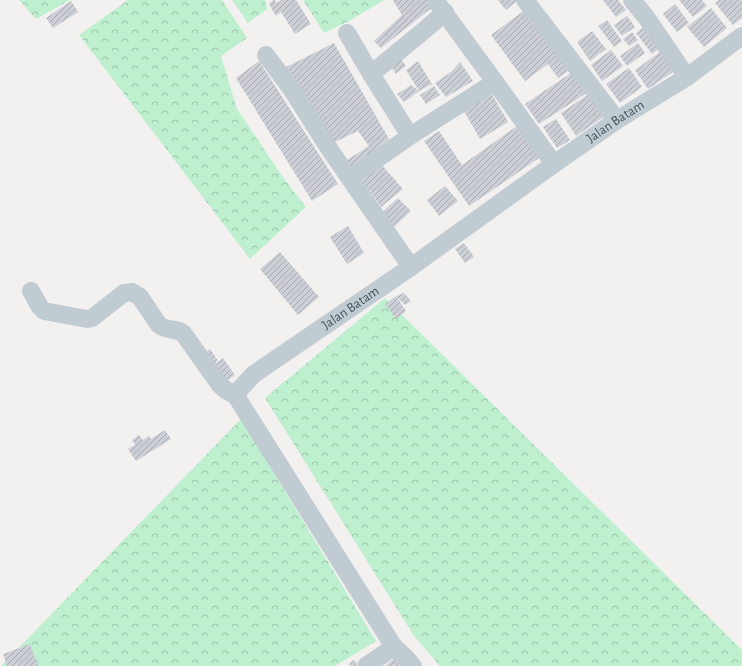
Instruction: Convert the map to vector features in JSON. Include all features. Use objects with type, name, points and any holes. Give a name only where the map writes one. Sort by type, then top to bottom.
[{"type":"street","points":[[526,0],[617,120]]},
{"type":"street","points":[[632,0],[646,17],[687,77]]},
{"type":"street","points":[[371,74],[427,28],[440,6],[554,164]]},
{"type":"street","points":[[347,33],[410,136]]},
{"type":"street","name":"Jalan Batam","points":[[236,396],[240,389],[254,374],[411,267],[617,120],[687,77],[742,36]]},
{"type":"street","points":[[266,55],[292,90],[328,147],[411,267]]},
{"type":"street","points":[[350,178],[410,136],[495,82]]},
{"type":"street","points":[[31,291],[44,310],[85,319],[92,318],[124,293],[132,292],[140,297],[159,325],[183,333],[220,385],[236,396],[394,647],[413,666]]},
{"type":"street","points":[[366,666],[394,647]]},
{"type":"green space","points":[[19,0],[70,0],[36,19]]},
{"type":"green space","points":[[128,0],[222,0],[247,38],[221,56],[237,109],[282,176],[306,207],[250,259],[79,35]]},
{"type":"green space","points":[[232,0],[265,0],[267,9],[248,23]]},
{"type":"green space","points":[[303,0],[384,0],[349,21],[324,33]]},
{"type":"green space","points":[[385,298],[742,650],[742,666],[440,666],[414,636],[265,398]]},
{"type":"green space","points":[[241,419],[376,641],[335,666],[1,666]]},
{"type":"building","points":[[275,0],[276,3],[282,0],[296,0],[311,24],[295,34],[281,12],[276,16],[269,4]]},
{"type":"building","points":[[393,0],[430,0],[434,6],[381,48],[374,41],[402,15]]},
{"type":"building","points":[[498,0],[518,0],[506,10]]},
{"type":"building","points":[[603,0],[618,0],[626,10],[616,17]]},
{"type":"building","points":[[679,0],[702,0],[707,6],[693,17]]},
{"type":"building","points":[[719,0],[742,0],[742,18],[733,25],[715,3]]},
{"type":"building","points":[[71,1],[78,12],[53,28],[46,18]]},
{"type":"building","points":[[675,4],[689,23],[677,32],[663,14]]},
{"type":"building","points":[[529,7],[574,67],[558,78],[548,64],[525,81],[491,35]]},
{"type":"building","points":[[711,8],[727,28],[704,47],[687,27]]},
{"type":"building","points":[[627,16],[635,27],[622,36],[614,25]]},
{"type":"building","points":[[607,20],[622,41],[614,47],[598,26]]},
{"type":"building","points":[[649,23],[665,44],[652,54],[636,33]]},
{"type":"building","points":[[592,31],[606,49],[590,61],[577,42]]},
{"type":"building","points":[[632,32],[638,40],[629,46],[623,39]]},
{"type":"building","points":[[334,43],[389,139],[349,171],[344,162],[369,146],[358,131],[333,143],[282,69]]},
{"type":"building","points":[[638,43],[645,53],[627,66],[620,56]]},
{"type":"building","points":[[667,47],[680,67],[648,89],[635,70]]},
{"type":"building","points":[[611,50],[623,66],[602,81],[591,65]]},
{"type":"building","points":[[399,56],[406,66],[396,74],[389,64]]},
{"type":"building","points":[[259,61],[338,184],[312,201],[236,78]]},
{"type":"building","points":[[418,61],[432,84],[419,91],[406,70]]},
{"type":"building","points":[[460,62],[473,81],[446,97],[435,83],[451,72]]},
{"type":"building","points":[[629,68],[642,87],[620,103],[606,84]]},
{"type":"building","points":[[577,69],[591,90],[539,124],[525,104]]},
{"type":"building","points":[[411,85],[419,91],[404,102],[397,94]]},
{"type":"building","points":[[434,86],[440,95],[426,104],[420,95]]},
{"type":"building","points":[[490,91],[508,122],[480,139],[462,108]]},
{"type":"building","points":[[593,91],[609,113],[576,136],[561,113]]},
{"type":"building","points":[[556,119],[570,140],[557,148],[543,127]]},
{"type":"building","points":[[517,126],[539,158],[469,206],[424,141],[439,131],[462,165]]},
{"type":"building","points":[[382,165],[403,189],[381,207],[369,190],[364,194],[357,185]]},
{"type":"building","points":[[445,186],[458,201],[439,216],[427,200]]},
{"type":"building","points":[[398,198],[411,211],[393,228],[381,213]]},
{"type":"building","points":[[348,226],[364,253],[347,264],[330,237]]},
{"type":"building","points":[[464,243],[474,257],[465,263],[455,249]]},
{"type":"building","points":[[280,252],[319,297],[298,315],[260,269]]},
{"type":"building","points":[[404,293],[411,301],[405,305],[396,296]]},
{"type":"building","points":[[396,296],[406,311],[396,319],[385,304]]},
{"type":"building","points":[[210,349],[218,361],[209,367],[201,356]]},
{"type":"building","points":[[223,358],[235,375],[222,384],[210,368]]},
{"type":"building","points":[[165,430],[171,439],[136,461],[128,449],[135,445],[132,440],[139,435],[143,440],[149,436],[151,439]]},
{"type":"building","points":[[30,644],[38,666],[7,666],[3,654]]},
{"type":"building","points":[[395,658],[402,666],[385,666]]},
{"type":"building","points":[[354,660],[357,664],[355,666],[350,666],[349,664]]}]
